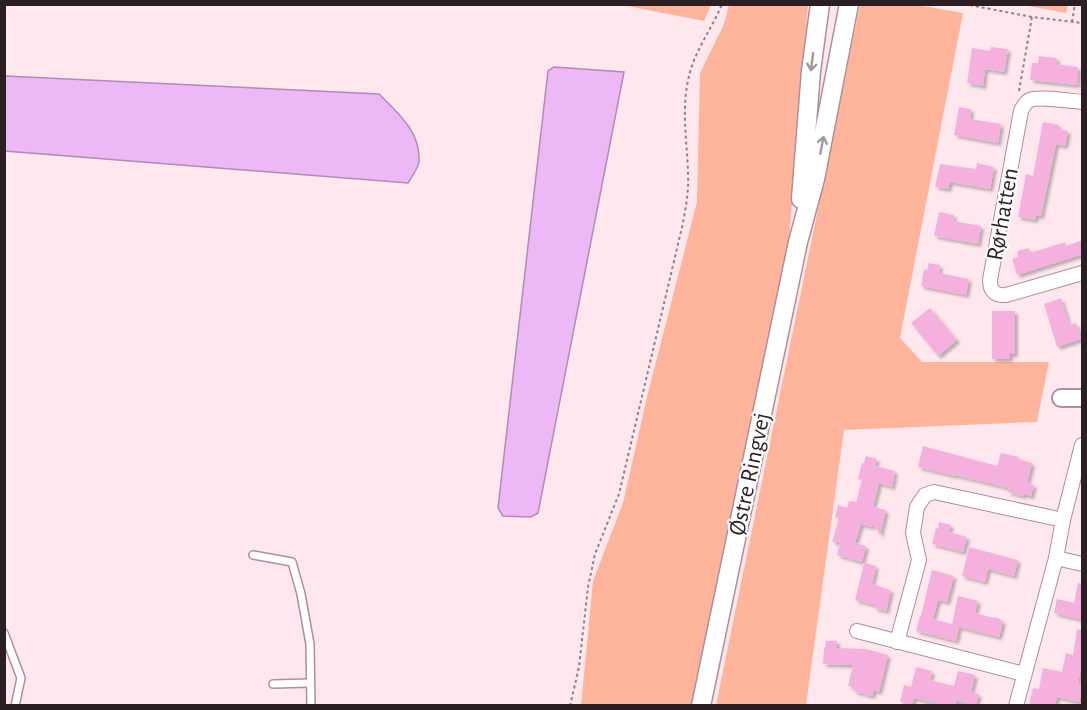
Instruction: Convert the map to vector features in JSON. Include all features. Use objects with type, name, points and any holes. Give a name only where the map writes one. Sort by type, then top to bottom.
[{"type":"main road","name":"Østre Ringvej","points":[[798,242],[811,71],[820,4]]},
{"type":"main road","name":"Østre Ringvej","points":[[701,705],[798,242],[815,179],[849,4]]},
{"type":"street","points":[[1024,104],[1030,100],[1040,99],[1083,102]]},
{"type":"street","name":"Rørhatten","points":[[1024,104],[990,280],[991,288],[998,295],[1006,295],[1083,273]]},
{"type":"street","points":[[1061,398],[1083,398]]},
{"type":"street","points":[[1016,705],[1056,558],[1063,520],[1083,445]]},
{"type":"street","points":[[897,642],[919,560],[913,533],[917,507],[925,495],[934,492],[1063,520]]},
{"type":"street","points":[[1056,558],[1083,564]]},
{"type":"street","points":[[857,631],[1024,674]]},
{"type":"lane","points":[[253,555],[292,562],[301,594],[310,644],[310,705]]},
{"type":"lane","points":[[4,633],[21,678],[15,705]]},
{"type":"lane","points":[[273,684],[310,683]]},
{"type":"path","points":[[570,705],[579,667],[588,587],[593,565],[619,494],[688,196],[684,106],[689,74],[722,4]]},
{"type":"path","points":[[963,4],[1032,17],[1083,22]]},
{"type":"path","points":[[1072,22],[1075,4]]},
{"type":"path","points":[[1024,104],[1019,92],[1032,17]]},
{"type":"shaded area","points":[[711,4],[704,21],[622,5]]},
{"type":"shaded area","points":[[729,5],[808,5],[789,241],[692,705],[581,706],[593,581],[623,503],[647,397],[697,202],[700,73],[724,24]]},
{"type":"shaded area","points":[[860,5],[917,5],[963,13],[900,338],[922,362],[1049,362],[1037,422],[844,430],[806,705],[716,705]]},
{"type":"shaded area","points":[[1023,5],[1068,5],[1066,13]]},
{"type":"shaded area","points":[[554,67],[624,72],[538,513],[531,517],[503,516],[498,508],[548,71]]},
{"type":"shaded area","points":[[5,76],[379,94],[401,116],[412,132],[419,151],[419,162],[408,183],[5,151]]},
{"type":"building","points":[[991,47],[1008,49],[1004,72],[985,69],[983,86],[967,83],[972,48],[990,51]]},
{"type":"building","points":[[1039,56],[1057,58],[1056,64],[1078,67],[1077,85],[1030,80],[1032,63],[1038,63]]},
{"type":"building","points":[[959,107],[971,109],[970,119],[1001,124],[998,143],[954,135]]},
{"type":"building","points":[[1043,122],[1059,125],[1059,129],[1068,131],[1065,146],[1056,144],[1041,216],[1036,215],[1035,220],[1018,217],[1026,174],[1033,176]]},
{"type":"building","points":[[977,163],[994,167],[990,189],[950,182],[948,189],[935,187],[940,164],[976,169]]},
{"type":"building","points":[[939,212],[954,215],[953,221],[981,226],[978,244],[934,236]]},
{"type":"building","points":[[1083,240],[1083,254],[1017,275],[1012,259],[1018,257],[1017,251],[1029,248],[1030,253],[1065,242],[1066,246]]},
{"type":"building","points":[[929,263],[940,265],[939,273],[969,279],[966,295],[921,286],[924,269],[927,270]]},
{"type":"building","points":[[1061,298],[1069,325],[1076,323],[1081,339],[1057,347],[1044,304]]},
{"type":"building","points":[[930,308],[957,340],[938,356],[911,323]]},
{"type":"building","points":[[992,311],[1015,311],[1015,354],[1010,354],[1010,359],[992,359]]},
{"type":"building","points":[[923,446],[997,466],[1001,453],[1032,463],[1027,483],[1034,485],[1031,496],[1008,492],[1009,488],[918,467]]},
{"type":"building","points":[[866,456],[877,459],[875,466],[895,471],[892,487],[879,483],[873,507],[886,510],[880,535],[873,523],[872,527],[861,524],[855,543],[866,546],[862,562],[837,555],[840,543],[832,542],[839,518],[835,517],[838,505],[847,508],[849,501],[856,502],[862,480],[858,479]]},
{"type":"building","points":[[939,522],[951,525],[949,532],[967,537],[963,552],[932,544]]},
{"type":"building","points":[[969,547],[1018,560],[1014,576],[988,569],[985,582],[962,576]]},
{"type":"building","points":[[864,563],[876,566],[872,584],[891,590],[886,611],[874,608],[875,605],[855,600]]},
{"type":"building","points":[[932,570],[954,576],[947,602],[938,600],[933,619],[952,624],[958,596],[978,601],[975,613],[1003,621],[999,637],[959,627],[956,641],[916,631]]},
{"type":"building","points":[[1078,583],[1083,584],[1083,620],[1054,613],[1057,599],[1074,603]]},
{"type":"building","points":[[1077,629],[1083,630],[1082,663],[1078,683],[1083,686],[1079,702],[1057,697],[1055,705],[1029,705],[1033,688],[1039,689],[1043,668],[1062,672],[1066,653],[1073,655]]},
{"type":"building","points":[[826,641],[837,641],[837,648],[867,649],[888,655],[879,692],[874,690],[872,696],[853,691],[854,687],[848,686],[853,665],[823,664]]},
{"type":"building","points":[[916,667],[932,671],[930,680],[954,686],[958,671],[975,675],[971,692],[979,694],[976,705],[956,701],[955,705],[943,705],[914,698],[912,705],[900,702],[904,685],[911,687]]}]
